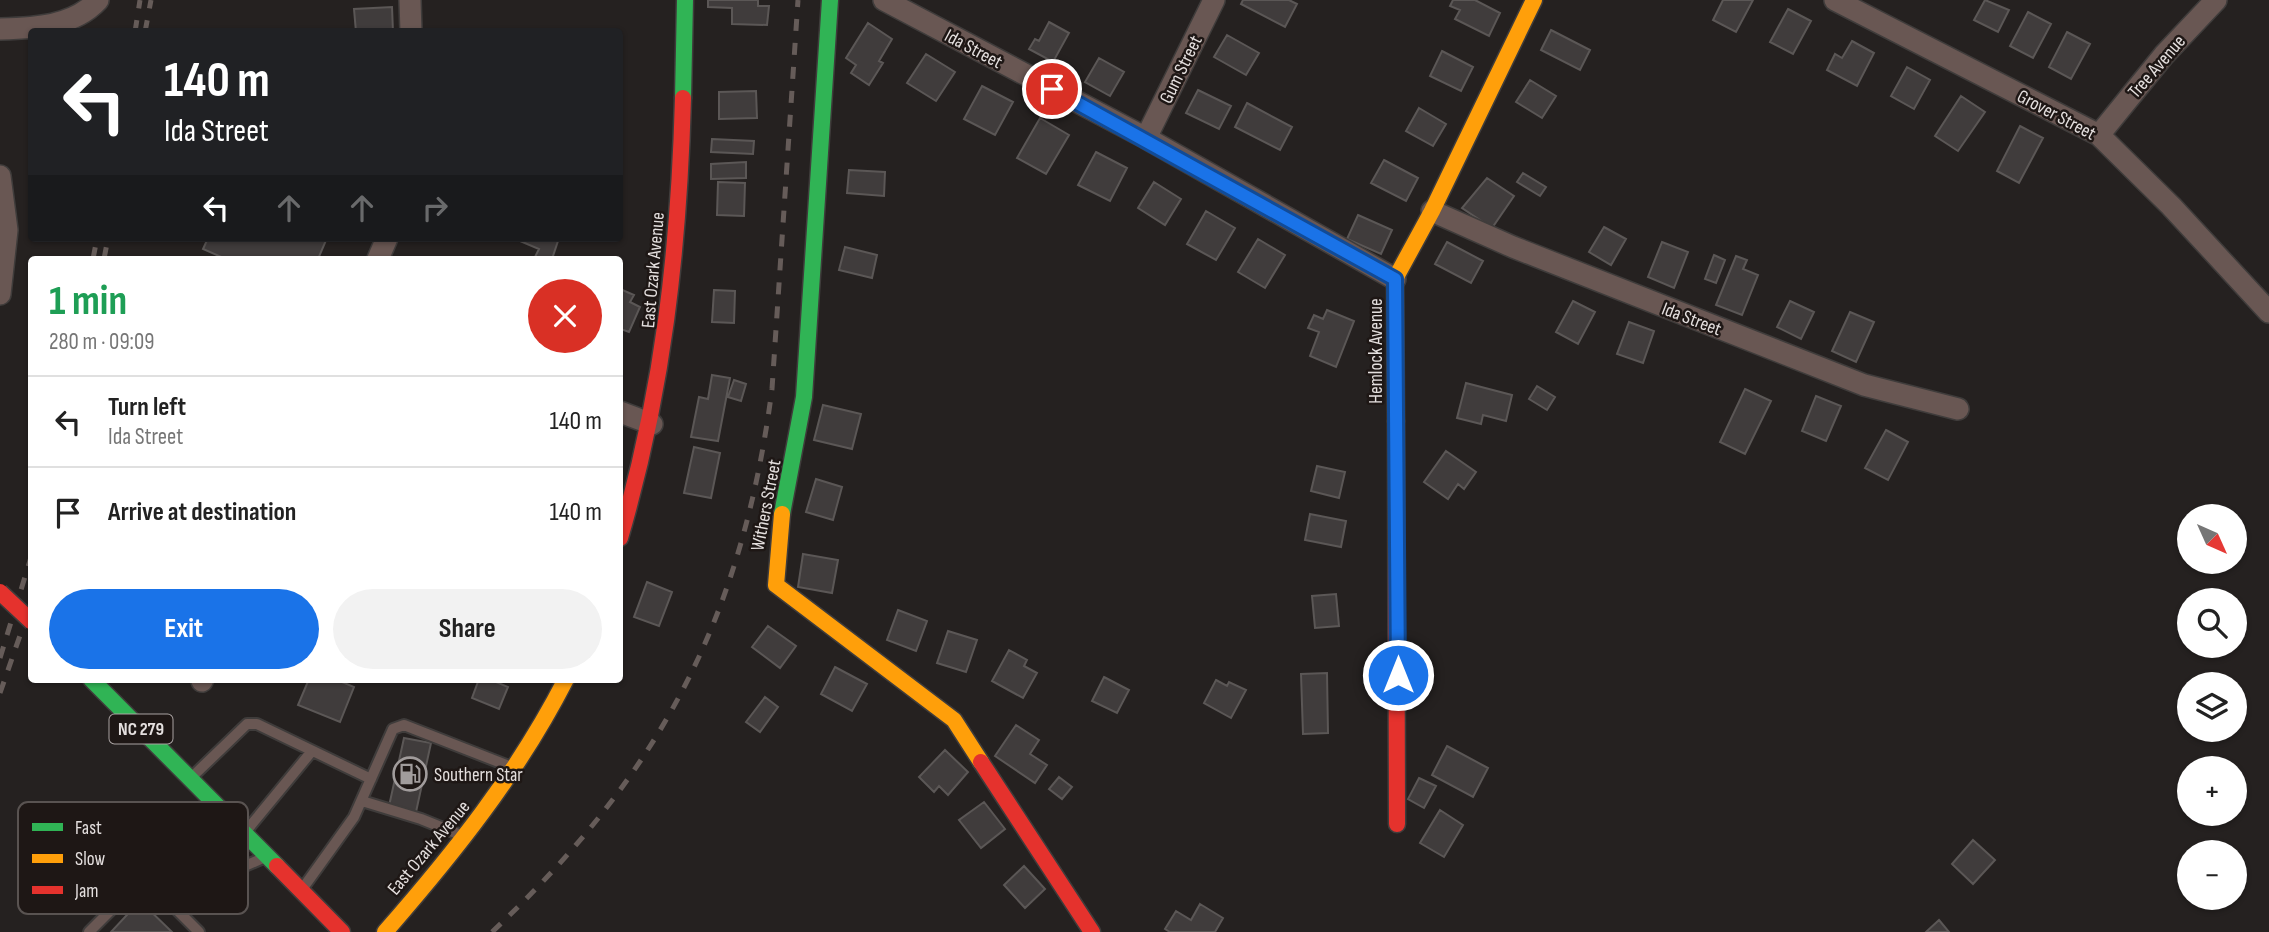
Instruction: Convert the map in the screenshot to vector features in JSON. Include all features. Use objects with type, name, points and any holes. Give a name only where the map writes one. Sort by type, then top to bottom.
[{"type":"street","points":[[35,28],[64,21],[90,9],[98,0]]},
{"type":"street","points":[[410,0],[411,28]]},
{"type":"street","name":"East Ozark Avenue","points":[[623,527],[652,424],[667,342],[677,236],[685,0]]},
{"type":"street","name":"Withers Street","points":[[830,0],[812,314],[800,434],[775,553],[776,585],[954,720],[1092,932]]},
{"type":"street","name":"Ida Street","points":[[884,0],[1146,138],[1395,279]]},
{"type":"street","name":"Gum Street","points":[[1146,138],[1214,0]]},
{"type":"street","name":"Hemlock Avenue","points":[[1397,824],[1395,279],[1432,211],[1534,0]]},
{"type":"street","name":"Grover Street","points":[[1835,0],[1859,5],[2099,135],[2171,206],[2269,312]]},
{"type":"street","name":"Tree Avenue","points":[[2099,135],[2164,55],[2216,0]]},
{"type":"street","points":[[0,29],[28,28]]},
{"type":"street","points":[[0,176],[7,230],[0,294]]},
{"type":"street","name":"Ida Street","points":[[1432,211],[1513,247],[1864,385],[1958,409]]},
{"type":"street","points":[[623,413],[652,424]]},
{"type":"street","points":[[0,592],[28,618]]},
{"type":"street","name":"NC 279","points":[[95,683],[213,802]]},
{"type":"street","name":"East Ozark Avenue","points":[[385,932],[465,837],[516,769],[543,727],[564,683]]},
{"type":"street","name":"NC 279","points":[[248,838],[342,932]]},
{"type":"lane","points":[[190,779],[247,724],[257,724],[371,779]]},
{"type":"lane","points":[[301,890],[362,801],[393,729],[404,725],[516,769]]},
{"type":"lane","points":[[248,829],[312,751]]},
{"type":"lane","points":[[362,801],[421,819],[465,837]]},
{"type":"lane","points":[[248,864],[267,856]]},
{"type":"lane","points":[[89,932],[107,914]]},
{"type":"lane","points":[[181,914],[199,932]]},
{"type":"building","points":[[708,0],[758,0],[758,6],[769,6],[767,25],[732,24],[732,8],[708,7]]},
{"type":"building","points":[[1243,0],[1289,0],[1297,4],[1285,27],[1241,4]]},
{"type":"building","points":[[1453,0],[1475,0],[1500,13],[1489,36],[1455,19],[1460,10],[1450,6]]},
{"type":"building","points":[[1723,0],[1753,0],[1736,32],[1713,20]]},
{"type":"building","points":[[1985,0],[2009,10],[1998,32],[1974,20]]},
{"type":"building","points":[[392,7],[393,28],[356,28],[354,9]]},
{"type":"building","points":[[1788,9],[1811,21],[1793,54],[1770,42]]},
{"type":"building","points":[[2028,12],[2051,24],[2033,58],[2010,46]]},
{"type":"building","points":[[1049,22],[1069,33],[1053,62],[1029,49],[1035,39],[1039,41]]},
{"type":"building","points":[[868,23],[892,39],[879,61],[883,63],[869,85],[851,73],[856,65],[846,58]]},
{"type":"building","points":[[1551,30],[1590,50],[1580,70],[1541,50]]},
{"type":"building","points":[[2067,32],[2090,44],[2071,79],[2049,67]]},
{"type":"building","points":[[1227,35],[1259,53],[1246,75],[1214,57]]},
{"type":"building","points":[[1852,41],[1874,53],[1857,86],[1827,70],[1835,54],[1842,58]]},
{"type":"building","points":[[1442,51],[1473,67],[1461,91],[1430,76]]},
{"type":"building","points":[[926,54],[955,72],[936,101],[907,83]]},
{"type":"building","points":[[1099,58],[1124,72],[1110,96],[1085,82]]},
{"type":"building","points":[[1907,67],[1930,80],[1914,109],[1891,96]]},
{"type":"building","points":[[1530,80],[1556,96],[1542,118],[1516,102]]},
{"type":"building","points":[[982,86],[1013,102],[995,135],[964,119]]},
{"type":"building","points":[[1198,90],[1231,106],[1219,129],[1186,113]]},
{"type":"building","points":[[756,91],[757,118],[719,119],[719,92]]},
{"type":"building","points":[[1961,96],[1985,112],[1958,151],[1935,136]]},
{"type":"building","points":[[1247,103],[1292,127],[1280,150],[1235,127]]},
{"type":"building","points":[[1419,108],[1446,124],[1433,146],[1406,131]]},
{"type":"building","points":[[1040,118],[1069,135],[1046,174],[1017,158]]},
{"type":"building","points":[[2020,126],[2043,138],[2019,183],[1997,171]]},
{"type":"building","points":[[712,139],[754,141],[753,154],[711,152]]},
{"type":"building","points":[[1096,152],[1127,168],[1110,201],[1078,185]]},
{"type":"building","points":[[1384,160],[1418,178],[1406,201],[1371,183]]},
{"type":"building","points":[[746,162],[746,178],[711,179],[711,164]]},
{"type":"building","points":[[849,170],[885,172],[884,196],[847,193]]},
{"type":"building","points":[[1523,173],[1546,187],[1540,196],[1517,182]]},
{"type":"building","points":[[1487,178],[1514,196],[1492,228],[1462,208]]},
{"type":"building","points":[[718,182],[745,183],[744,216],[717,215]]},
{"type":"building","points":[[1154,182],[1181,199],[1165,225],[1138,208]]},
{"type":"building","points":[[1206,211],[1235,228],[1216,260],[1187,244]]},
{"type":"building","points":[[1358,215],[1392,230],[1381,254],[1347,239]]},
{"type":"building","points":[[1604,227],[1626,239],[1611,265],[1589,252]]},
{"type":"building","points":[[1258,239],[1285,255],[1265,288],[1238,272]]},
{"type":"building","points":[[206,242],[325,242],[319,256],[219,256],[203,249]]},
{"type":"building","points":[[522,242],[558,242],[553,256],[536,256],[539,249]]},
{"type":"building","points":[[1447,242],[1483,261],[1471,283],[1435,264]]},
{"type":"building","points":[[1662,242],[1688,252],[1674,288],[1648,277]]},
{"type":"building","points":[[845,247],[877,255],[872,278],[839,270]]},
{"type":"building","points":[[1714,255],[1725,260],[1716,283],[1705,279]]},
{"type":"building","points":[[1736,256],[1747,260],[1743,269],[1758,275],[1742,315],[1716,305]]},
{"type":"building","points":[[623,290],[634,295],[630,302],[640,307],[629,332],[623,330]]},
{"type":"building","points":[[714,290],[735,291],[734,323],[712,322]]},
{"type":"building","points":[[1573,301],[1595,312],[1578,344],[1556,332]]},
{"type":"building","points":[[1790,301],[1814,312],[1801,339],[1777,327]]},
{"type":"building","points":[[1327,310],[1354,321],[1336,367],[1310,356],[1319,332],[1308,328],[1314,315],[1323,319]]},
{"type":"building","points":[[1850,312],[1874,322],[1856,362],[1832,351]]},
{"type":"building","points":[[1629,322],[1654,331],[1643,363],[1617,354]]},
{"type":"building","points":[[712,375],[730,378],[718,441],[691,437],[699,397],[708,399]]},
{"type":"building","points":[[734,380],[746,384],[741,401],[728,397]]},
{"type":"building","points":[[1466,383],[1512,395],[1506,421],[1483,415],[1481,424],[1457,418]]},
{"type":"building","points":[[1537,386],[1555,397],[1547,410],[1529,399]]},
{"type":"building","points":[[1745,389],[1771,401],[1745,454],[1720,442]]},
{"type":"building","points":[[1816,396],[1841,406],[1826,441],[1802,431]]},
{"type":"building","points":[[823,405],[861,414],[852,449],[814,440]]},
{"type":"building","points":[[1886,430],[1908,442],[1888,480],[1865,468]]},
{"type":"building","points":[[694,447],[720,453],[711,498],[684,493]]},
{"type":"building","points":[[1446,451],[1476,472],[1464,489],[1458,484],[1448,499],[1424,482]]},
{"type":"building","points":[[1317,466],[1345,472],[1339,498],[1311,491]]},
{"type":"building","points":[[816,479],[842,487],[833,520],[806,512]]},
{"type":"building","points":[[1310,514],[1346,521],[1341,547],[1305,540]]},
{"type":"building","points":[[803,554],[838,560],[832,593],[798,587]]},
{"type":"building","points":[[647,582],[672,592],[659,626],[634,617]]},
{"type":"building","points":[[1336,594],[1339,626],[1315,628],[1312,596]]},
{"type":"building","points":[[898,610],[927,621],[916,651],[887,640]]},
{"type":"building","points":[[768,626],[796,646],[780,668],[752,647]]},
{"type":"building","points":[[948,631],[977,640],[966,672],[937,663]]},
{"type":"building","points":[[1009,650],[1027,660],[1024,666],[1037,673],[1023,698],[992,681]]},
{"type":"building","points":[[835,667],[867,684],[852,711],[821,694]]},
{"type":"building","points":[[1327,673],[1328,733],[1303,734],[1301,674]]},
{"type":"building","points":[[1104,677],[1129,690],[1117,713],[1092,701]]},
{"type":"building","points":[[1216,680],[1227,686],[1229,682],[1246,690],[1231,718],[1204,703]]},
{"type":"building","points":[[307,683],[344,683],[354,687],[340,722],[298,705]]},
{"type":"building","points":[[478,683],[498,683],[508,687],[499,709],[472,698]]},
{"type":"building","points":[[765,697],[778,707],[760,732],[746,722]]},
{"type":"building","points":[[1016,725],[1039,740],[1030,754],[1047,765],[1035,783],[995,756]]},
{"type":"building","name":"Southern Star","points":[[404,738],[431,743],[416,812],[389,806]]},
{"type":"building","points":[[1447,746],[1488,768],[1473,797],[1432,775]]},
{"type":"building","points":[[945,750],[968,772],[948,795],[939,786],[934,792],[919,777]]},
{"type":"building","points":[[1059,777],[1072,787],[1062,799],[1049,789]]},
{"type":"building","points":[[1419,778],[1436,786],[1424,808],[1408,799]]},
{"type":"building","points":[[984,802],[1005,829],[981,848],[959,820]]},
{"type":"building","points":[[1440,810],[1463,825],[1444,857],[1420,843]]},
{"type":"building","points":[[1973,840],[1995,860],[1973,884],[1952,864]]},
{"type":"building","points":[[1024,866],[1045,889],[1025,908],[1004,885]]},
{"type":"building","points":[[1200,904],[1223,918],[1215,932],[1170,932],[1165,929],[1176,911],[1191,920]]},
{"type":"building","points":[[128,914],[153,914],[172,932],[111,932]]},
{"type":"building","points":[[1939,920],[1949,932],[1926,932]]},
{"type":"railway","points":[[136,28],[140,0]]},
{"type":"railway","points":[[146,28],[151,0]]},
{"type":"railway","points":[[492,932],[551,872],[603,812],[647,751],[684,687],[715,620],[739,549],[758,472],[772,389],[798,0]]},
{"type":"railway","points":[[94,256],[96,242]]},
{"type":"railway","points":[[105,256],[107,242]]},
{"type":"railway","points":[[0,658],[28,567]]},
{"type":"railway","points":[[0,693],[28,612]]},
{"type":"traffic: fast","points":[[683,98],[685,0]]},
{"type":"traffic: fast","points":[[782,514],[804,397],[830,0]]},
{"type":"traffic: fast","points":[[95,683],[213,802]]},
{"type":"traffic: fast","points":[[248,837],[277,866]]},
{"type":"traffic: slow","points":[[1396,421],[1395,279],[1432,211],[1534,0]]},
{"type":"traffic: slow","points":[[782,514],[776,585],[954,720],[981,762]]},
{"type":"traffic: slow","points":[[385,932],[436,872],[506,780],[564,683]]},
{"type":"traffic: jam","points":[[623,527],[647,429],[666,320],[678,210],[683,98]]},
{"type":"traffic: jam","points":[[1396,421],[1397,824]]},
{"type":"traffic: jam","points":[[0,592],[28,618]]},
{"type":"traffic: jam","points":[[981,762],[1092,932]]},
{"type":"traffic: jam","points":[[277,866],[342,932]]},
{"type":"place","name":"Southern Star","points":[[410,774]]},
{"type":"route","points":[[1052,89],[1146,138],[1395,279],[1398,675]]}]
